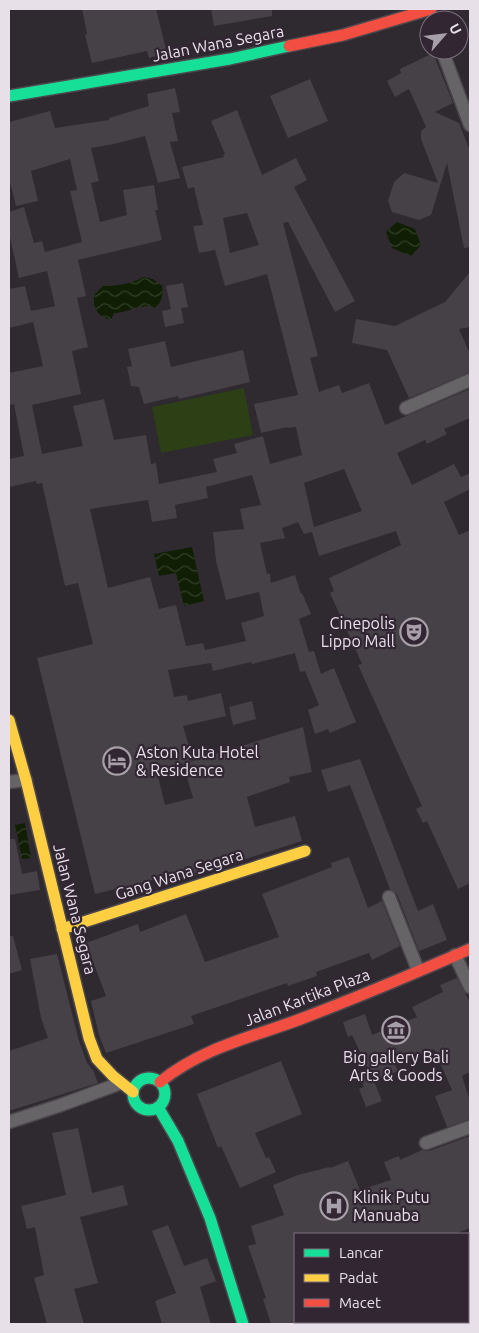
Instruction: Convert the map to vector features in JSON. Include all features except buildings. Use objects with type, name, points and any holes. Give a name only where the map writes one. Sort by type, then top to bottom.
[{"type":"street","name":"Jalan Wana Segara","points":[[9,96],[230,59],[419,15]]},
{"type":"street","points":[[446,60],[470,125]]},
{"type":"street","points":[[406,408],[470,380]]},
{"type":"street","name":"Jalan Wana Segara","points":[[9,720],[26,780],[89,1038],[97,1059],[133,1092]]},
{"type":"street","points":[[9,782],[26,780]]},
{"type":"street","name":"Gang Wana Segara","points":[[62,928],[305,851]]},
{"type":"street","points":[[389,897],[418,970]]},
{"type":"street","name":"Jalan Kartika Plaza","points":[[160,1082],[170,1072],[192,1059],[297,1020],[470,949]]},
{"type":"street","points":[[455,955],[470,986]]},
{"type":"street","points":[[143,1079],[155,1079],[160,1082],[165,1092],[165,1098],[158,1107],[148,1111],[143,1110],[135,1103],[133,1092],[134,1087],[143,1079]]},
{"type":"street","points":[[9,1122],[121,1083]]},
{"type":"street","points":[[158,1107],[178,1142],[210,1218],[243,1324]]},
{"type":"street","points":[[426,1143],[470,1127]]},
{"type":"shaded area","points":[[244,388],[253,435],[161,453],[152,407]]},
{"type":"water","points":[[397,222],[415,229],[421,245],[411,256],[392,248],[386,232]]},
{"type":"water","points":[[143,277],[153,279],[162,286],[163,293],[158,305],[152,309],[149,306],[144,306],[114,313],[111,320],[99,314],[95,308],[94,295],[103,286],[124,284]]},
{"type":"water","points":[[192,547],[204,601],[184,606],[176,573],[159,576],[154,554]]},
{"type":"water","points":[[25,823],[31,858],[22,859],[15,825]]},
{"type":"traffic: fast","points":[[9,96],[230,59],[289,46]]},
{"type":"traffic: fast","points":[[149,1078],[155,1079],[160,1083],[164,1088],[165,1094],[164,1100],[160,1105],[155,1109],[149,1110],[143,1109],[138,1105],[134,1100],[133,1094],[134,1088],[138,1083],[143,1079],[149,1078]]},
{"type":"traffic: fast","points":[[158,1107],[178,1141],[210,1218],[243,1324]]},
{"type":"traffic: slow","points":[[9,720],[26,780],[89,1038],[97,1059],[113,1076],[133,1092]]},
{"type":"traffic: slow","points":[[62,929],[305,851]]},
{"type":"traffic: jam","points":[[289,46],[343,35],[431,9]]},
{"type":"traffic: jam","points":[[160,1082],[192,1060],[209,1052],[298,1020],[470,949]]},
{"type":"place","name":"Cinepolis Lippo Mall","points":[[414,632]]},
{"type":"place","name":"Aston Kuta Hotel & Residence","points":[[117,761]]},
{"type":"place","name":"Big gallery Bali Arts & Goods","points":[[396,1030]]},
{"type":"place","name":"Klinik Putu Manuaba","points":[[334,1206]]}]
